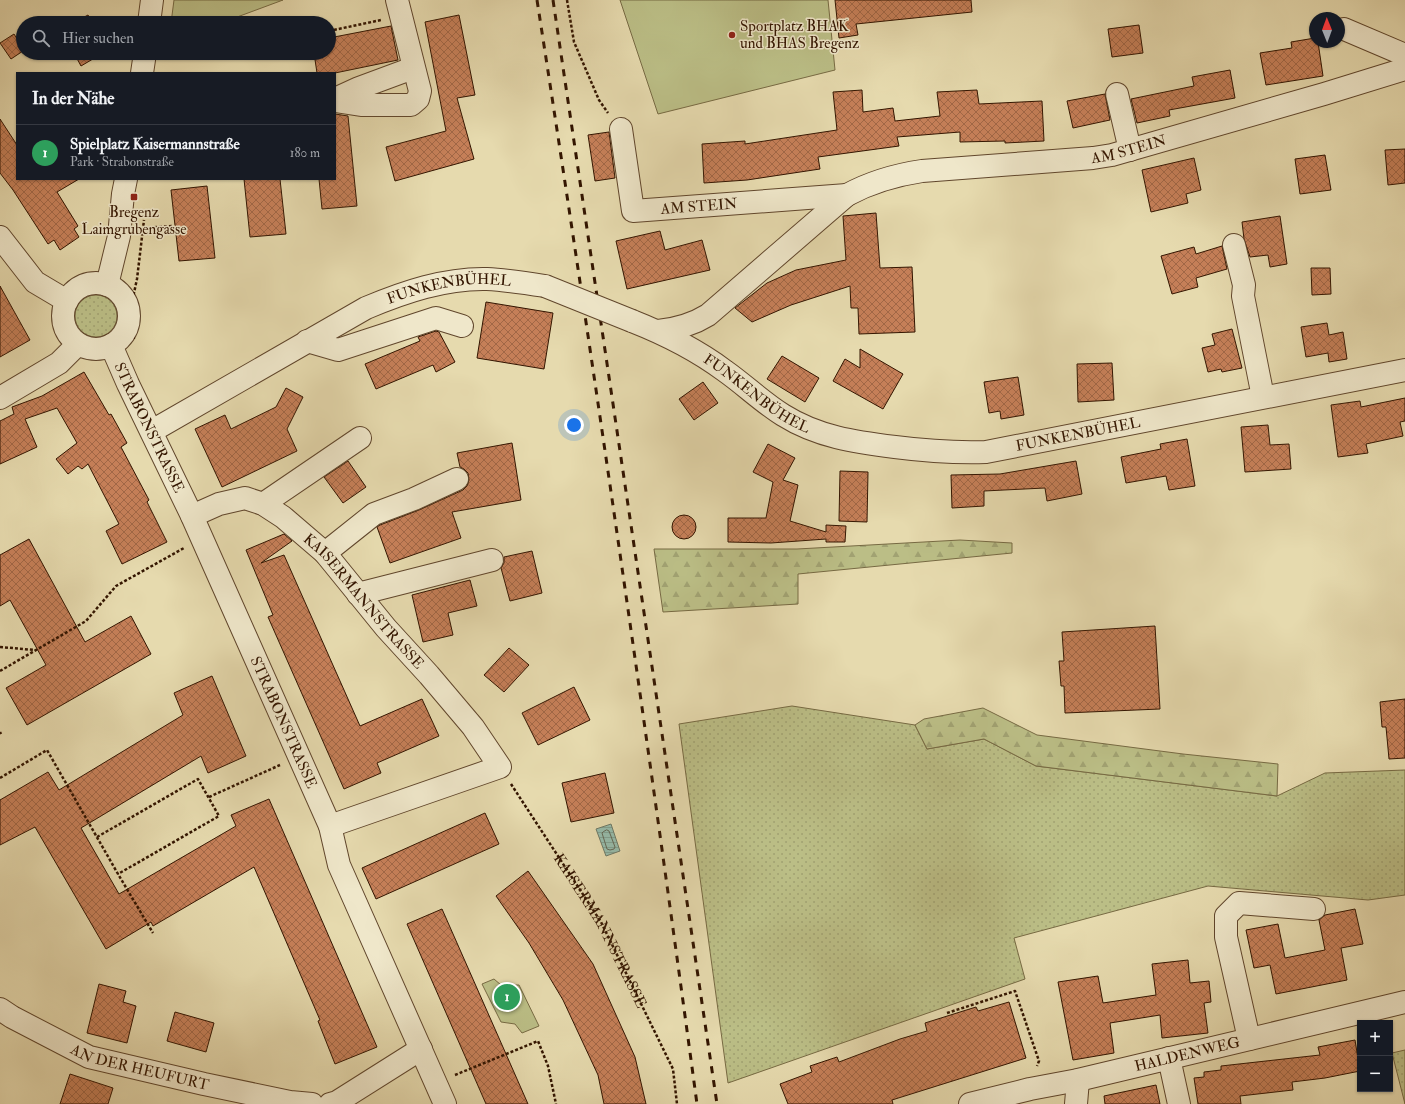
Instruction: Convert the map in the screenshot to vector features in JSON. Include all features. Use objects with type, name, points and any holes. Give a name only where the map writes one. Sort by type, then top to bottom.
[{"type":"street","points":[[150,16],[152,0]]},
{"type":"street","points":[[336,100],[361,105],[411,105],[418,99],[420,91],[399,8]]},
{"type":"street","points":[[1345,29],[1405,55]]},
{"type":"street","points":[[142,72],[144,60]]},
{"type":"street","points":[[336,100],[359,88],[413,68]]},
{"type":"street","name":"AM STEIN","points":[[658,331],[678,329],[695,323],[708,315],[847,195],[887,178],[922,171],[1093,158],[1130,150],[1405,69]]},
{"type":"street","points":[[1117,94],[1130,150]]},
{"type":"street","name":"AM STEIN","points":[[620,129],[633,211],[847,195]]},
{"type":"street","points":[[0,398],[59,363],[78,344],[70,337],[65,329],[63,310],[72,293],[80,288],[89,284],[98,283],[107,285],[119,236],[126,180]]},
{"type":"street","points":[[0,237],[35,282],[67,301]]},
{"type":"street","points":[[1234,245],[1244,284],[1244,296],[1263,397]]},
{"type":"street","name":"FUNKENBÜHEL","points":[[152,431],[366,308],[395,296],[429,286],[457,281],[486,279],[545,286],[658,331],[724,370],[782,414],[827,436],[850,441],[927,451],[958,453],[986,452],[1405,370]]},
{"type":"street","name":"STRABONSTRASSE","points":[[78,344],[86,348],[94,349],[111,345],[119,340],[128,325],[128,306],[123,297],[116,290],[107,285]]},
{"type":"street","points":[[307,341],[338,350],[436,318],[462,326]]},
{"type":"street","name":"STRABONSTRASSE","points":[[111,345],[128,384],[192,516],[330,826],[339,865],[445,1104]]},
{"type":"street","points":[[263,504],[360,438]]},
{"type":"street","points":[[325,553],[374,514],[414,499],[457,480]]},
{"type":"street","name":"KAISERMANNSTRASSE","points":[[192,516],[219,504],[245,498],[263,504],[283,517],[325,553],[386,628],[429,675],[473,727],[500,767]]},
{"type":"street","points":[[358,594],[492,560]]},
{"type":"street","points":[[330,826],[500,767]]},
{"type":"street","points":[[1249,1039],[1226,937],[1226,916],[1239,903],[1314,909]]},
{"type":"street","name":"HALDENWEG","points":[[970,1104],[1078,1080],[1405,1002]]},
{"type":"street","name":"AN DER HEUFURT","points":[[0,1009],[12,1017],[89,1057],[204,1084],[290,1102],[312,1104]]},
{"type":"street","points":[[330,1104],[337,1102],[421,1049]]},
{"type":"street","points":[[1169,1058],[1179,1104]]},
{"type":"street","points":[[1076,1104],[1078,1080]]},
{"type":"path","points":[[567,0],[574,42],[581,60],[599,100],[620,129]]},
{"type":"path","points":[[336,29],[399,8]]},
{"type":"path","points":[[144,228],[172,226]]},
{"type":"path","points":[[0,671],[86,622],[116,586],[202,538]]},
{"type":"path","points":[[0,647],[36,650]]},
{"type":"path","points":[[0,778],[47,750],[153,933]]},
{"type":"path","points":[[209,797],[299,757]]},
{"type":"path","name":"KAISERMANNSTRASSE","points":[[500,767],[601,922],[673,1069],[677,1104]]},
{"type":"path","points":[[97,837],[198,779],[209,797],[219,816],[118,874]]},
{"type":"path","points":[[947,1013],[1015,991],[1039,1061],[1036,1068]]},
{"type":"path","points":[[471,1068],[538,1041],[548,1066],[556,1104]]},
{"type":"green space","points":[[174,0],[283,0],[240,16],[172,16]]},
{"type":"green space","name":"Sportplatz BHAK und BHAS Bregenz","points":[[620,0],[828,0],[835,70],[658,114]]},
{"type":"green space","points":[[92,295],[100,295],[108,298],[114,304],[117,316],[114,328],[108,334],[100,337],[92,337],[84,334],[78,328],[75,320],[75,312],[78,304],[84,298]]},
{"type":"green space","points":[[960,540],[1012,543],[1012,553],[798,574],[798,604],[663,612],[654,549],[797,549]]},
{"type":"green space","points":[[792,706],[915,725],[927,749],[984,739],[1036,766],[1277,796],[1325,773],[1405,770],[1405,895],[1368,900],[1208,886],[1014,938],[1025,979],[728,1083],[679,724]]},
{"type":"green space","points":[[983,708],[1037,735],[1183,754],[1278,764],[1277,796],[1036,766],[984,739],[927,749],[915,725],[924,719]]},
{"type":"green space","points":[[494,979],[501,985],[519,985],[539,1026],[522,1033],[515,1024],[501,1022],[482,984]]},
{"type":"green space","points":[[1405,1050],[1405,1104],[1393,1057],[1393,1053]]},
{"type":"water","points":[[611,824],[620,851],[606,856],[596,829]]},
{"type":"building","points":[[835,0],[971,0],[972,12],[856,24],[858,35],[839,38]]},
{"type":"building","points":[[459,15],[475,95],[457,98],[474,159],[395,181],[386,147],[446,131],[425,22]]},
{"type":"building","points":[[1139,25],[1143,53],[1112,57],[1108,29]]},
{"type":"building","points":[[391,26],[398,60],[336,73],[317,72],[315,60],[336,60],[336,37]]},
{"type":"building","points":[[14,34],[16,37],[16,56],[11,59],[0,43]]},
{"type":"building","points":[[1309,39],[1309,48],[1319,48],[1323,76],[1266,85],[1260,53],[1292,48],[1291,42]]},
{"type":"building","points":[[78,60],[91,60],[81,66]]},
{"type":"building","points":[[1230,70],[1235,98],[1169,110],[1170,116],[1137,123],[1131,99],[1194,86],[1192,77]]},
{"type":"building","points":[[862,90],[863,112],[893,108],[895,121],[940,116],[937,92],[977,90],[979,104],[1042,101],[1044,141],[1005,143],[1005,141],[960,142],[960,132],[897,137],[899,146],[818,157],[820,169],[747,180],[704,183],[702,144],[745,141],[745,144],[837,130],[833,92]]},
{"type":"building","points":[[1105,94],[1110,120],[1073,128],[1067,101]]},
{"type":"building","points":[[336,114],[348,116],[357,206],[322,209],[319,180],[336,180]]},
{"type":"building","points":[[0,119],[16,143],[16,180],[77,180],[57,192],[78,226],[74,229],[79,237],[60,250],[54,240],[48,244],[13,190],[0,173]]},
{"type":"building","points":[[609,132],[615,178],[595,181],[588,135]]},
{"type":"building","points":[[1405,149],[1405,183],[1388,185],[1385,150]]},
{"type":"building","points":[[1325,155],[1331,190],[1300,194],[1295,159]]},
{"type":"building","points":[[1194,158],[1201,190],[1186,194],[1188,203],[1151,212],[1142,170]]},
{"type":"building","points":[[244,180],[280,180],[286,234],[250,237]]},
{"type":"building","points":[[207,186],[215,258],[179,261],[171,190]]},
{"type":"building","points":[[876,213],[880,268],[912,267],[915,332],[859,334],[858,308],[851,308],[850,286],[791,305],[752,322],[735,308],[767,283],[796,270],[846,260],[843,216]]},
{"type":"building","points":[[1280,216],[1287,264],[1270,267],[1268,255],[1250,257],[1244,239],[1242,222]]},
{"type":"building","points":[[660,231],[665,250],[702,240],[710,270],[627,289],[616,241]]},
{"type":"building","points":[[1222,246],[1227,269],[1196,278],[1198,287],[1172,294],[1161,256],[1194,247],[1196,254]]},
{"type":"building","points":[[1311,268],[1330,268],[1331,294],[1312,295]]},
{"type":"building","points":[[0,286],[30,340],[0,357]]},
{"type":"building","points":[[486,302],[553,313],[544,369],[477,358]]},
{"type":"building","points":[[1327,323],[1329,335],[1343,332],[1347,359],[1329,362],[1328,353],[1306,357],[1301,327]]},
{"type":"building","points":[[1232,329],[1242,368],[1222,372],[1221,369],[1208,372],[1202,348],[1215,345],[1212,334]]},
{"type":"building","points":[[436,331],[439,332],[455,362],[436,372],[433,365],[376,389],[365,364],[420,341],[418,337]]},
{"type":"building","points":[[860,349],[903,374],[883,409],[833,381],[845,359],[860,368]]},
{"type":"building","points":[[782,356],[819,378],[805,402],[767,379]]},
{"type":"building","points":[[1112,363],[1114,400],[1078,402],[1077,364]]},
{"type":"building","points":[[84,372],[109,415],[111,414],[127,443],[121,447],[149,500],[147,502],[167,542],[122,564],[106,531],[119,524],[88,464],[82,469],[78,466],[68,474],[56,459],[77,443],[57,408],[25,419],[37,447],[0,464],[0,421],[14,414],[12,407],[42,396]]},
{"type":"building","points":[[1018,377],[1024,415],[1001,419],[1000,411],[989,413],[984,382]]},
{"type":"building","points":[[703,382],[718,403],[694,420],[679,399]]},
{"type":"building","points":[[286,388],[303,397],[287,429],[297,451],[222,487],[195,429],[225,415],[231,429],[276,407]]},
{"type":"building","points":[[1405,398],[1405,421],[1400,422],[1403,436],[1366,444],[1368,453],[1338,457],[1331,405],[1360,401],[1361,407]]},
{"type":"building","points":[[1268,425],[1270,445],[1289,444],[1291,469],[1245,472],[1241,427]]},
{"type":"building","points":[[1187,439],[1195,486],[1169,490],[1166,476],[1126,483],[1121,457],[1161,449],[1160,444]]},
{"type":"building","points":[[512,443],[521,500],[452,512],[461,538],[390,563],[377,527],[463,490],[467,486],[469,480],[468,473],[460,467],[457,453]]},
{"type":"building","points":[[768,444],[795,458],[783,480],[798,485],[790,521],[826,532],[826,525],[846,526],[845,542],[826,542],[826,539],[771,543],[728,542],[728,518],[766,518],[773,482],[753,472]]},
{"type":"building","points":[[348,461],[366,487],[343,503],[324,477]]},
{"type":"building","points":[[1076,461],[1082,494],[1047,501],[1045,488],[984,491],[984,506],[952,508],[951,475],[1000,474]]},
{"type":"building","points":[[840,471],[868,472],[867,522],[839,521]]},
{"type":"building","points":[[684,515],[692,519],[696,527],[692,535],[684,539],[676,535],[672,527],[676,519]]},
{"type":"building","points":[[284,534],[292,541],[261,563],[284,555],[360,726],[422,699],[439,736],[377,763],[381,773],[344,789],[268,617],[273,615],[246,550]]},
{"type":"building","points":[[29,539],[85,642],[131,616],[151,654],[27,725],[6,688],[46,665],[10,600],[0,606],[0,555]]},
{"type":"building","points":[[532,551],[542,593],[510,601],[501,568],[504,563],[504,557]]},
{"type":"building","points":[[470,580],[477,606],[448,613],[453,635],[423,642],[412,595]]},
{"type":"building","points":[[1155,626],[1160,709],[1065,713],[1064,686],[1061,686],[1059,661],[1064,661],[1062,632]]},
{"type":"building","points":[[509,648],[529,665],[504,692],[484,675]]},
{"type":"building","points":[[212,676],[246,756],[208,773],[201,756],[81,828],[119,894],[236,826],[231,815],[269,799],[377,1047],[335,1064],[318,1021],[320,1020],[254,867],[153,926],[151,922],[106,949],[35,827],[0,845],[0,800],[48,772],[59,790],[183,715],[174,693]]},
{"type":"building","points":[[574,687],[590,720],[538,745],[522,713]]},
{"type":"building","points":[[1405,699],[1405,758],[1389,759],[1386,727],[1382,727],[1380,702]]},
{"type":"building","points":[[605,773],[614,813],[571,822],[562,783]]},
{"type":"building","points":[[485,813],[499,844],[376,899],[362,868]]},
{"type":"building","points":[[528,871],[593,964],[635,1057],[646,1104],[604,1104],[598,1075],[563,1000],[529,943],[496,896]]},
{"type":"building","points":[[442,909],[528,1104],[486,1104],[407,924]]},
{"type":"building","points":[[1355,909],[1363,944],[1341,948],[1347,980],[1276,994],[1270,965],[1254,968],[1246,930],[1278,924],[1285,958],[1325,950],[1319,920],[1325,915]]},
{"type":"building","points":[[1188,960],[1190,983],[1209,981],[1211,1002],[1204,1003],[1208,1033],[1162,1038],[1160,1015],[1110,1023],[1114,1053],[1073,1060],[1058,982],[1098,976],[1103,1003],[1156,995],[1152,964]]},
{"type":"building","points":[[99,984],[126,991],[123,1002],[136,1006],[127,1043],[87,1033]]},
{"type":"building","points":[[1009,1002],[1026,1058],[892,1100],[893,1104],[788,1104],[780,1084],[812,1072],[810,1066],[837,1057],[839,1062],[900,1039],[927,1031],[925,1023],[976,1007],[978,1011]]},
{"type":"building","points":[[175,1012],[214,1023],[206,1052],[167,1041]]},
{"type":"building","points":[[1355,1040],[1357,1052],[1357,1072],[1325,1078],[1292,1082],[1293,1090],[1240,1096],[1241,1104],[1198,1104],[1194,1078],[1204,1077],[1204,1072],[1221,1070],[1221,1066],[1320,1055],[1318,1047]]},
{"type":"building","points":[[70,1074],[113,1088],[108,1104],[60,1104]]},
{"type":"building","points":[[1156,1085],[1160,1104],[1105,1104],[1104,1096]]},
{"type":"railway","points":[[537,0],[620,551],[697,1104]]},
{"type":"railway","points":[[553,0],[717,1104]]},
{"type":"place","name":"Sportplatz BHAK und BHAS Bregenz","points":[[732,35]]},
{"type":"place","name":"Bregenz Laimgrubengasse","points":[[134,197]]},
{"type":"place","name":"Spielplatz Kaisermannstraße","points":[[507,997]]}]
